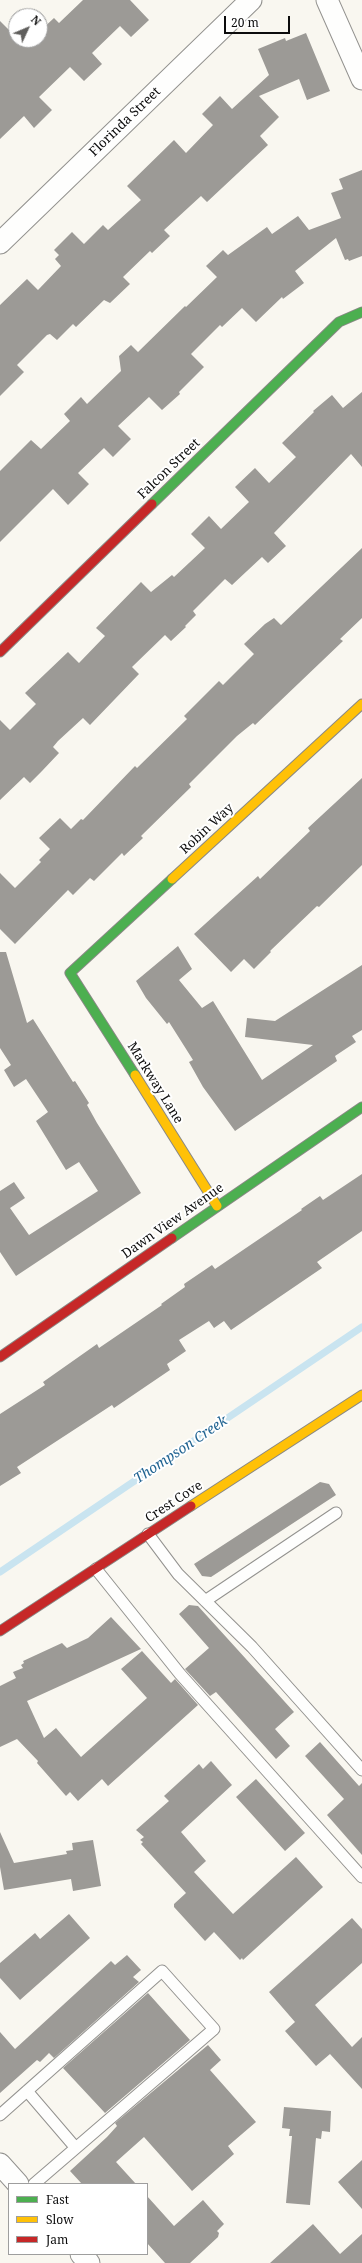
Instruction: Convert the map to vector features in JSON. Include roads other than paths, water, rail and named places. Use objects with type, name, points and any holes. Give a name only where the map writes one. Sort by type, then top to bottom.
[{"type":"street","name":"Florinda Street","points":[[0,243],[251,0]]},
{"type":"street","points":[[327,0],[362,79]]},
{"type":"street","name":"Falcon Street","points":[[0,652],[339,322],[362,312]]},
{"type":"street","name":"Robin Way","points":[[70,973],[362,704]]},
{"type":"street","name":"Markway Lane","points":[[70,973],[217,1206]]},
{"type":"street","name":"Dawn View Avenue","points":[[1,1354],[362,1107]]},
{"type":"street","name":"Crest Cove","points":[[0,1631],[362,1395]]},
{"type":"street","points":[[0,2164],[17,2183]]},
{"type":"street","points":[[81,2255],[89,2263]]},
{"type":"lane","points":[[205,1601],[336,1513]]},
{"type":"lane","points":[[148,1534],[178,1574],[252,1647],[362,1770]]},
{"type":"lane","points":[[96,1569],[180,1674],[362,1877]]},
{"type":"lane","points":[[0,2115],[162,1971],[214,2029],[75,2147],[35,2183]]},
{"type":"lane","points":[[27,2091],[75,2147]]},
{"type":"waterway","name":"Thompson Creek","points":[[0,1572],[362,1327]]}]
